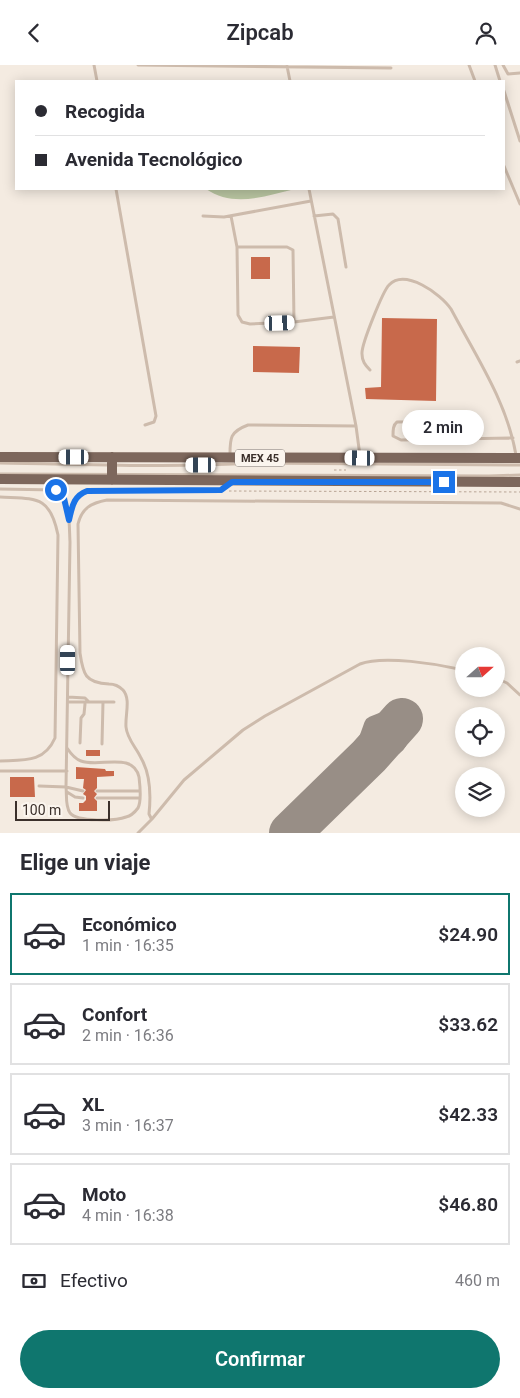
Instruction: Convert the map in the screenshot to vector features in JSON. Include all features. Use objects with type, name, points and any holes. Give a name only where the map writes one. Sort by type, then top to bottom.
[{"type":"main road","name":"MEX 45","points":[[0,457],[232,482],[360,478],[520,482]]},
{"type":"main road","name":"MEX 45","points":[[0,479],[230,458],[360,461],[519,461]]},
{"type":"lane","points":[[94,65],[97,80]]},
{"type":"lane","points":[[138,65],[390,69]]},
{"type":"lane","points":[[469,65],[475,80]]},
{"type":"lane","points":[[495,65],[500,80]]},
{"type":"lane","points":[[503,65],[508,75],[520,73]]},
{"type":"lane","points":[[288,66],[290,80]]},
{"type":"lane","points":[[505,94],[520,141]]},
{"type":"lane","points":[[505,168],[520,204]]},
{"type":"lane","points":[[116,190],[156,415],[154,422],[145,425]]},
{"type":"lane","points":[[309,190],[356,426],[360,478]]},
{"type":"lane","points":[[203,216],[231,216],[311,201]]},
{"type":"lane","points":[[314,216],[333,214],[338,219],[346,267]]},
{"type":"lane","points":[[231,216],[237,247],[238,315],[242,322],[250,324],[294,322],[334,317]]},
{"type":"lane","points":[[237,247],[287,247],[293,250],[294,322]]},
{"type":"lane","points":[[370,370],[363,363],[362,346],[388,286],[397,280],[407,279],[435,292],[450,309],[497,394],[519,461]]},
{"type":"lane","points":[[473,421],[398,422],[394,424],[394,436],[401,440],[513,438]]},
{"type":"lane","points":[[230,458],[230,438],[237,429],[248,425],[356,426]]},
{"type":"lane","points":[[0,473],[254,463],[360,461]]},
{"type":"lane","points":[[0,463],[360,478],[520,475]]},
{"type":"lane","points":[[69,520],[75,499],[87,491],[221,490],[232,482]]},
{"type":"lane","points":[[0,489],[56,490],[60,492],[65,500],[69,520],[66,792],[70,813],[81,819],[118,819],[125,818],[134,812],[138,807],[140,791],[138,773],[130,764],[124,762],[82,762],[74,757],[67,748]]},
{"type":"lane","points":[[0,497],[33,499],[43,503],[53,515],[58,535],[55,738],[52,746],[36,758],[0,761]]},
{"type":"lane","points":[[152,819],[149,814],[149,777],[142,759],[128,735],[126,726],[127,699],[125,691],[120,687],[101,684],[88,679],[82,667],[80,653],[78,524],[83,511],[88,506],[107,500],[127,500],[501,503],[520,509]]},
{"type":"lane","points":[[138,833],[184,780],[243,731],[281,707],[360,664],[386,660],[455,669]]},
{"type":"lane","points":[[505,682],[520,695]]},
{"type":"lane","points":[[68,697],[85,698],[87,703],[81,718],[80,743]]},
{"type":"lane","points":[[68,702],[114,703]]},
{"type":"lane","points":[[102,744],[103,702]]},
{"type":"lane","points":[[0,771],[67,771]]},
{"type":"lane","points":[[39,786],[66,787],[84,791]]},
{"type":"lane","points":[[97,791],[140,791]]},
{"type":"lane","points":[[66,792],[75,797],[83,798]]},
{"type":"lane","points":[[97,798],[140,798]]},
{"type":"path","points":[[334,470],[349,470]]},
{"type":"path","points":[[221,490],[520,492]]},
{"type":"green space","points":[[208,190],[291,190],[250,199],[227,198]]},
{"type":"building","points":[[251,257],[270,257],[270,279],[251,279]]},
{"type":"building","points":[[382,318],[437,319],[436,401],[366,399],[365,388],[381,387]]},
{"type":"building","points":[[253,346],[300,347],[299,373],[253,372]]},
{"type":"building","points":[[86,750],[100,750],[100,756],[86,756]]},
{"type":"building","points":[[76,767],[114,771],[114,776],[97,777],[97,788],[94,791],[97,794],[94,798],[97,801],[97,811],[79,811],[79,803],[83,803],[86,800],[86,796],[83,794],[86,790],[83,788],[84,779],[76,779]]},
{"type":"building","points":[[10,777],[34,777],[35,797],[10,797]]},
{"type":"taxiway","points":[[358,767],[373,725],[383,721],[393,724],[398,731],[398,742],[388,750],[369,756]]},
{"type":"runway","points":[[290,833],[369,756],[402,719]]},
{"type":"route","points":[[56,490],[63,494],[69,520],[75,499],[87,491],[221,490],[232,482],[444,482]]}]
